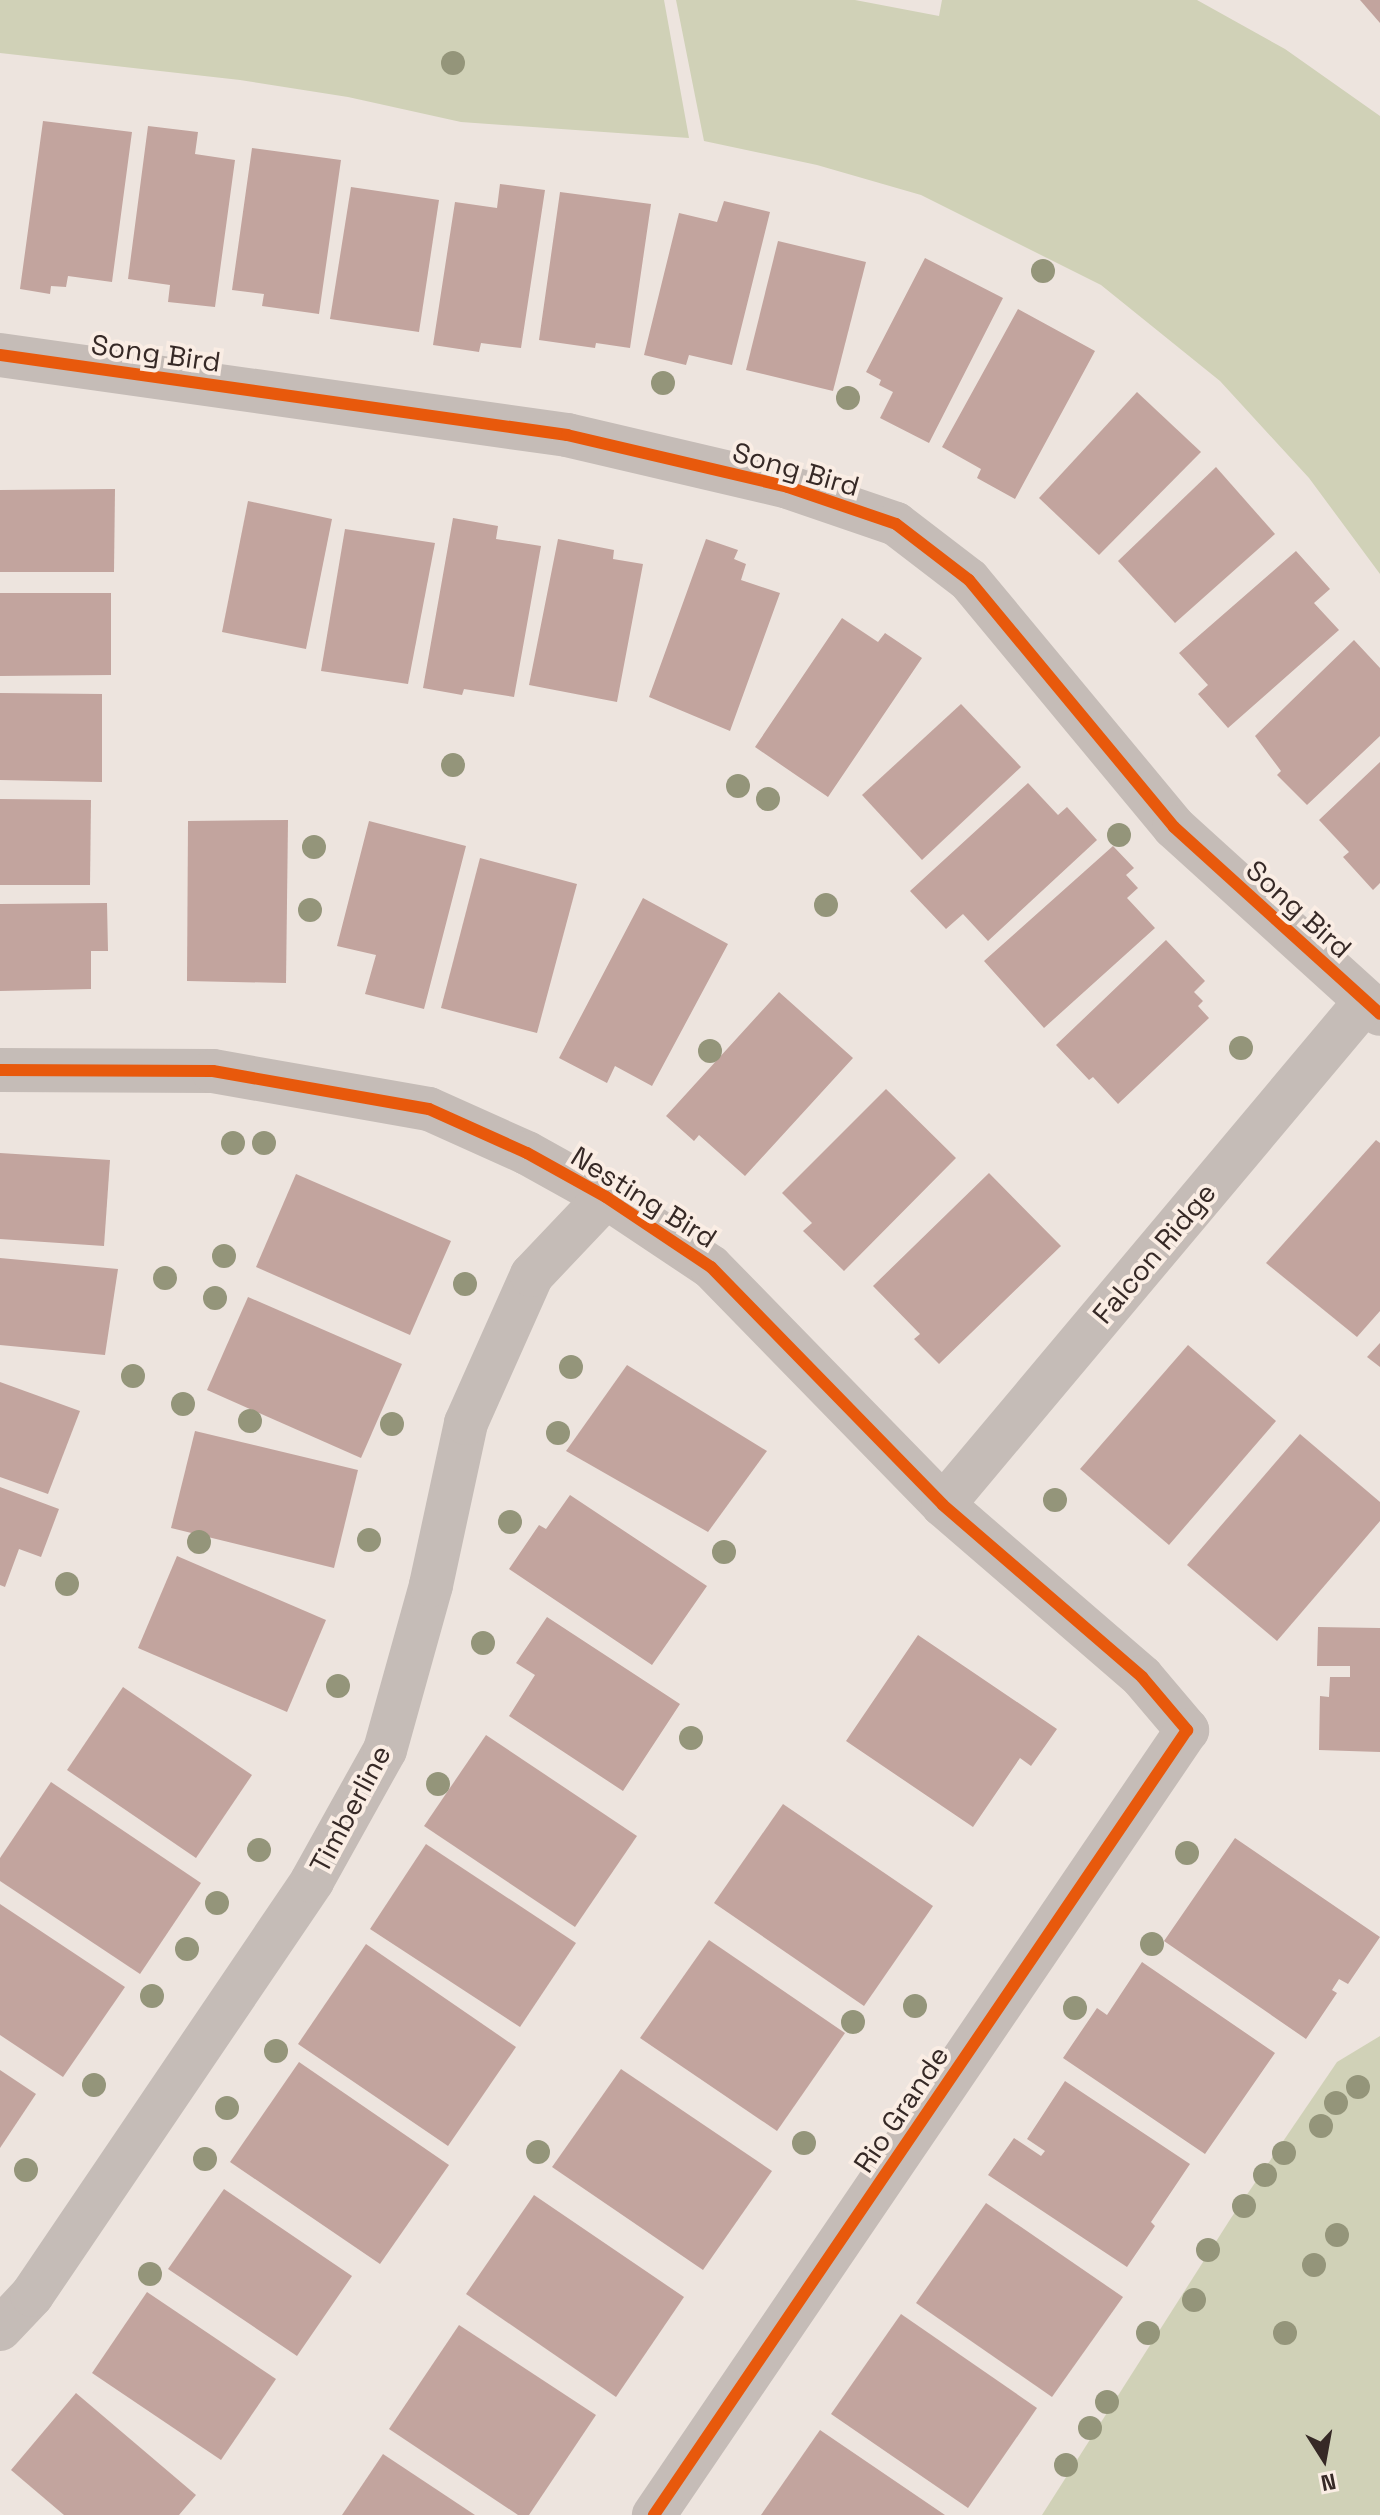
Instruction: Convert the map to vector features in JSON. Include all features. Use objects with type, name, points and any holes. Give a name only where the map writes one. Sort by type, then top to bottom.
[{"type":"street","name":"Song Bird","points":[[0,355],[567,435],[788,487],[896,524],[969,580],[1174,827],[1372,1008]]},
{"type":"street","name":"Falcon Ridge","points":[[943,1505],[1372,1008]]},
{"type":"street","name":"Nesting Bird","points":[[0,1070],[213,1071],[429,1109],[527,1153],[606,1197],[711,1267],[943,1505],[1142,1677],[1187,1730]]},
{"type":"street","name":"Timberline","points":[[0,2329],[32,2295],[312,1881],[385,1750],[431,1585],[466,1423],[532,1275],[606,1197]]},
{"type":"street","name":"Rio Grande","points":[[654,2515],[1187,1730]]},
{"type":"green space","points":[[0,0],[664,0],[689,138],[461,122],[348,97],[240,80],[0,53]]},
{"type":"green space","points":[[676,0],[855,0],[939,16],[942,0],[1197,0],[1285,49],[1380,116],[1380,574],[1309,478],[1220,381],[1101,285],[921,195],[817,165],[704,141]]},
{"type":"green space","points":[[1380,2036],[1380,2515],[1042,2515],[1231,2218],[1337,2062]]},
{"type":"building","points":[[1360,0],[1380,0],[1380,23]]},
{"type":"building","points":[[43,121],[132,132],[112,282],[68,276],[66,287],[51,286],[50,294],[20,289]]},
{"type":"building","points":[[148,126],[198,132],[195,154],[235,160],[215,307],[168,302],[170,285],[128,279]]},
{"type":"building","points":[[252,148],[341,160],[319,314],[262,306],[264,294],[232,290]]},
{"type":"building","points":[[500,184],[545,190],[521,348],[481,343],[479,352],[433,345],[455,202],[497,208]]},
{"type":"building","points":[[351,187],[439,200],[419,332],[330,319]]},
{"type":"building","points":[[560,192],[651,204],[630,348],[596,343],[595,348],[539,340]]},
{"type":"building","points":[[724,201],[770,212],[732,365],[689,355],[686,365],[644,355],[679,213],[717,222]]},
{"type":"building","points":[[778,241],[866,262],[833,391],[746,370]]},
{"type":"building","points":[[925,258],[1003,298],[929,443],[880,418],[893,392],[879,385],[881,380],[866,372]]},
{"type":"building","points":[[1018,309],[1095,351],[1015,499],[977,478],[981,469],[942,447]]},
{"type":"building","points":[[1137,392],[1201,452],[1099,555],[1039,498]]},
{"type":"building","points":[[1216,467],[1275,534],[1175,623],[1118,561]]},
{"type":"building","points":[[115,489],[114,572],[0,572],[0,490]]},
{"type":"building","points":[[248,501],[332,519],[306,649],[222,632]]},
{"type":"building","points":[[453,518],[498,526],[496,539],[541,546],[514,697],[464,689],[462,695],[423,688]]},
{"type":"building","points":[[345,529],[435,543],[408,684],[321,671]]},
{"type":"building","points":[[558,539],[614,550],[613,559],[643,564],[617,702],[529,685]]},
{"type":"building","points":[[706,539],[738,550],[734,559],[746,564],[741,580],[780,593],[730,731],[649,697]]},
{"type":"building","points":[[1296,551],[1330,589],[1314,603],[1339,630],[1228,728],[1198,694],[1208,685],[1179,653]]},
{"type":"building","points":[[0,593],[111,593],[111,675],[0,676]]},
{"type":"building","points":[[842,618],[878,642],[885,633],[922,658],[828,797],[755,747]]},
{"type":"building","points":[[1354,640],[1380,668],[1380,736],[1307,805],[1277,775],[1281,771],[1255,736]]},
{"type":"building","points":[[0,693],[102,694],[102,782],[0,780]]},
{"type":"building","points":[[961,704],[1021,767],[922,860],[862,795]]},
{"type":"building","points":[[1380,762],[1380,883],[1373,890],[1343,857],[1349,852],[1319,820]]},
{"type":"building","points":[[1028,783],[1058,815],[1067,807],[1097,840],[988,941],[963,914],[946,929],[910,891]]},
{"type":"building","points":[[0,799],[91,800],[90,885],[0,885]]},
{"type":"building","points":[[288,820],[286,983],[187,981],[188,821]]},
{"type":"building","points":[[369,821],[466,846],[424,1009],[365,994],[376,955],[337,946]]},
{"type":"building","points":[[1113,846],[1134,868],[1126,875],[1138,888],[1127,898],[1155,928],[1044,1028],[984,961]]},
{"type":"building","points":[[480,858],[577,884],[537,1033],[441,1008]]},
{"type":"building","points":[[643,898],[728,944],[652,1086],[615,1066],[607,1083],[559,1058]]},
{"type":"building","points":[[107,903],[108,951],[91,951],[91,989],[0,991],[0,904]]},
{"type":"building","points":[[1166,940],[1205,981],[1194,992],[1203,1001],[1198,1006],[1209,1018],[1118,1104],[1093,1077],[1089,1080],[1056,1045]]},
{"type":"building","points":[[779,992],[853,1058],[745,1176],[699,1135],[694,1141],[666,1116]]},
{"type":"building","points":[[886,1089],[956,1158],[844,1271],[803,1231],[812,1223],[782,1193]]},
{"type":"building","points":[[1376,1140],[1380,1143],[1380,1311],[1357,1337],[1266,1263]]},
{"type":"building","points":[[0,1153],[110,1160],[104,1246],[0,1239]]},
{"type":"building","points":[[989,1173],[1061,1246],[939,1364],[914,1339],[920,1334],[873,1286]]},
{"type":"building","points":[[296,1174],[451,1241],[410,1335],[256,1267]]},
{"type":"building","points":[[0,1258],[118,1269],[105,1355],[0,1345]]},
{"type":"building","points":[[248,1297],[402,1364],[361,1458],[207,1390]]},
{"type":"building","points":[[1380,1343],[1380,1367],[1367,1357]]},
{"type":"building","points":[[1188,1345],[1276,1421],[1169,1545],[1080,1469]]},
{"type":"building","points":[[627,1365],[767,1451],[708,1532],[566,1451]]},
{"type":"building","points":[[0,1382],[80,1411],[48,1494],[0,1477]]},
{"type":"building","points":[[195,1431],[358,1470],[334,1568],[171,1528]]},
{"type":"building","points":[[1300,1434],[1380,1502],[1380,1521],[1277,1641],[1187,1565]]},
{"type":"building","points":[[0,1487],[59,1509],[41,1557],[19,1549],[5,1587],[0,1585]]},
{"type":"building","points":[[570,1495],[707,1586],[652,1665],[509,1569],[539,1525],[546,1529]]},
{"type":"building","points":[[177,1556],[326,1620],[287,1712],[138,1648]]},
{"type":"building","points":[[547,1617],[680,1704],[623,1791],[509,1716],[535,1675],[516,1663]]},
{"type":"building","points":[[1318,1627],[1380,1628],[1380,1752],[1319,1750],[1320,1696],[1329,1697],[1330,1677],[1350,1677],[1350,1666],[1317,1666]]},
{"type":"building","points":[[918,1635],[1057,1729],[1031,1766],[1020,1758],[973,1827],[846,1741]]},
{"type":"building","points":[[123,1687],[252,1775],[196,1858],[67,1770]]},
{"type":"building","points":[[486,1735],[637,1836],[575,1927],[424,1826]]},
{"type":"building","points":[[51,1782],[201,1883],[140,1974],[0,1881],[0,1858]]},
{"type":"building","points":[[783,1804],[933,1906],[864,2006],[714,1903]]},
{"type":"building","points":[[1235,1838],[1380,1937],[1348,1984],[1339,1979],[1332,1990],[1337,1993],[1306,2039],[1164,1941]]},
{"type":"building","points":[[426,1844],[576,1943],[520,2027],[370,1929]]},
{"type":"building","points":[[0,1904],[125,1987],[63,2077],[0,2035]]},
{"type":"building","points":[[709,1940],[845,2033],[777,2131],[640,2038]]},
{"type":"building","points":[[366,1944],[516,2047],[448,2146],[298,2044]]},
{"type":"building","points":[[1142,1962],[1275,2053],[1205,2154],[1063,2058],[1097,2008],[1107,2015]]},
{"type":"building","points":[[299,2062],[449,2165],[380,2264],[230,2162]]},
{"type":"building","points":[[621,2069],[772,2171],[703,2270],[552,2167]]},
{"type":"building","points":[[0,2070],[36,2094],[0,2148]]},
{"type":"building","points":[[1065,2081],[1190,2164],[1151,2222],[1155,2226],[1127,2267],[988,2175],[1014,2138],[1041,2156],[1045,2151],[1027,2139]]},
{"type":"building","points":[[224,2189],[352,2276],[297,2356],[168,2269]]},
{"type":"building","points":[[534,2195],[684,2297],[616,2397],[466,2294]]},
{"type":"building","points":[[986,2203],[1123,2297],[1052,2397],[916,2303]]},
{"type":"building","points":[[147,2292],[276,2379],[221,2460],[92,2373]]},
{"type":"building","points":[[901,2314],[1037,2408],[968,2508],[831,2414]]},
{"type":"building","points":[[459,2325],[596,2415],[529,2515],[518,2515],[389,2429]]},
{"type":"building","points":[[76,2393],[196,2495],[179,2515],[64,2515],[11,2470]]},
{"type":"building","points":[[820,2430],[945,2515],[761,2515]]},
{"type":"building","points":[[383,2454],[475,2515],[342,2515]]},
{"type":"cycle path","points":[[0,355],[567,435],[788,487],[896,524],[969,580],[1174,827],[1380,1014]]},
{"type":"cycle path","points":[[0,1070],[213,1071],[429,1109],[527,1153],[606,1197],[711,1267],[943,1505],[1142,1677],[1187,1730],[654,2515]]}]
